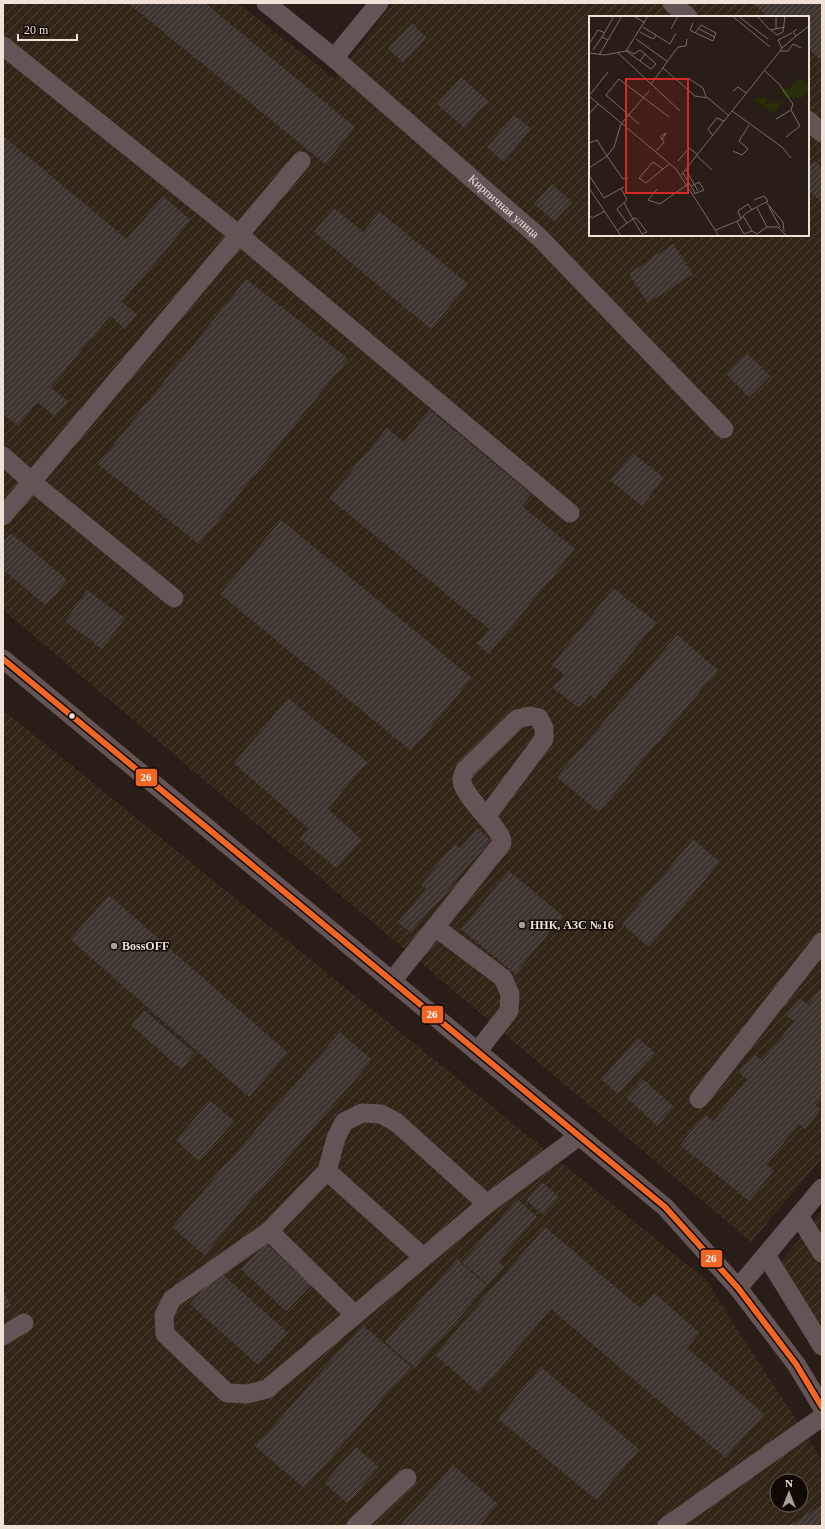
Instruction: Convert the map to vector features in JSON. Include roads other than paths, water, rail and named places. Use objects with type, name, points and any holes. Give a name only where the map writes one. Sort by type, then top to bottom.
[{"type":"street","name":"Кирпичная улица","points":[[266,3],[334,58],[540,238],[724,429]]},
{"type":"street","points":[[334,58],[379,3]]},
{"type":"street","points":[[672,3],[687,16]]},
{"type":"street","points":[[3,46],[239,235],[570,513]]},
{"type":"street","points":[[809,121],[822,133]]},
{"type":"street","points":[[3,516],[301,161]]},
{"type":"street","points":[[3,456],[32,482],[174,598]]},
{"type":"street","points":[[3,659],[665,1207],[738,1288],[796,1364],[822,1407]]},
{"type":"street","points":[[392,981],[502,843],[501,836],[465,791],[462,780],[465,770],[517,719],[530,716],[539,718],[544,728],[544,739],[486,817]]},
{"type":"street","points":[[435,928],[503,978],[510,994],[509,1011],[478,1052]]},
{"type":"street","points":[[699,1099],[822,942]]},
{"type":"street","points":[[487,1204],[396,1122],[381,1114],[362,1113],[344,1122],[336,1138],[328,1171],[269,1231],[172,1299],[164,1315],[165,1334],[227,1393],[247,1394],[267,1389],[487,1204],[579,1136]]},
{"type":"street","points":[[328,1171],[423,1257]]},
{"type":"street","points":[[738,1288],[822,1188]]},
{"type":"street","points":[[798,1216],[822,1253]]},
{"type":"street","points":[[269,1231],[355,1315]]},
{"type":"street","points":[[766,1255],[822,1346]]},
{"type":"street","points":[[3,1336],[24,1323]]},
{"type":"street","points":[[667,1526],[822,1417]]},
{"type":"street","points":[[356,1526],[407,1478]]},
{"type":"place","name":"ННК, АЗС №16","points":[[522,925]]},
{"type":"place","name":"BossOFF","points":[[114,946]]}]
